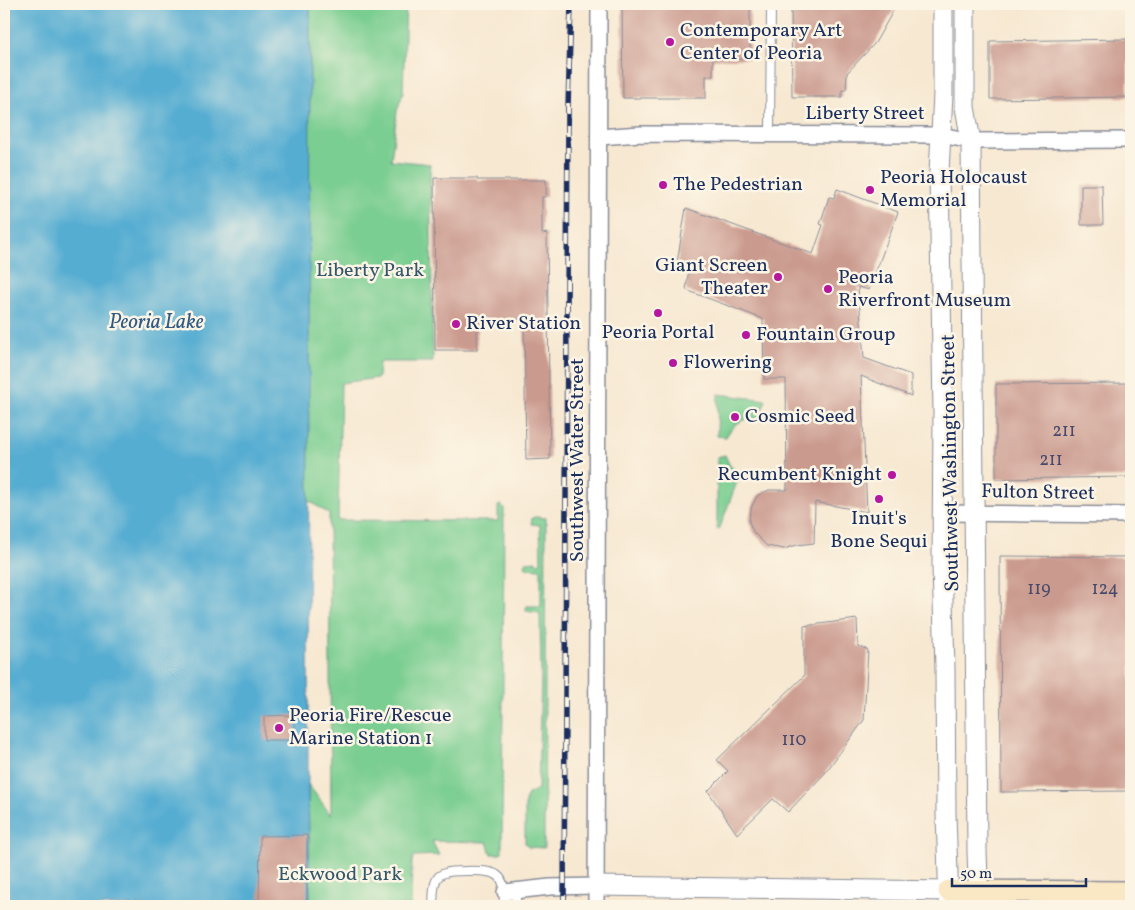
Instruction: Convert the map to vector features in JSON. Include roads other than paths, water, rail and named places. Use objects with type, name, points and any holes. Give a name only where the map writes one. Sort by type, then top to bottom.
[{"type":"main road","points":[[949,899],[1131,892]]},
{"type":"street","name":"Southwest Water Street","points":[[596,906],[599,4]]},
{"type":"street","name":"Southwest Washington Street","points":[[943,4],[943,94],[939,172],[943,412],[942,566],[949,899]]},
{"type":"street","name":"Southwest Washington Street","points":[[965,4],[965,107],[971,141],[979,899]]},
{"type":"street","name":"Liberty Street","points":[[599,137],[640,134],[770,134],[941,135],[971,141],[1131,140]]},
{"type":"street","name":"Fulton Street","points":[[943,512],[1131,515]]},
{"type":"street","points":[[510,899],[550,886],[596,886],[949,899]]},
{"type":"lane","points":[[770,134],[771,4]]},
{"type":"lane","points":[[433,906],[434,884],[438,877],[447,872],[484,871],[496,874],[503,882],[510,899]]},
{"type":"water","name":"Peoria Lake","points":[[4,4],[310,4],[308,784],[310,906],[4,906]]},
{"type":"railway","points":[[564,906],[568,107],[571,4]]},
{"type":"place","name":"Contemporary Art Center of Peoria","points":[[670,42]]},
{"type":"place","name":"The Pedestrian","points":[[663,185]]},
{"type":"place","name":"Peoria Holocaust Memorial","points":[[870,190]]},
{"type":"place","name":"Giant Screen Theater","points":[[778,277]]},
{"type":"place","name":"Peoria Riverfront Museum","points":[[828,289]]},
{"type":"place","name":"Peoria Portal","points":[[658,313]]},
{"type":"place","name":"River Station","points":[[456,324]]},
{"type":"place","name":"Fountain Group","points":[[746,335]]},
{"type":"place","name":"Flowering","points":[[673,363]]},
{"type":"place","name":"Cosmic Seed","points":[[735,417]]},
{"type":"place","name":"Recumbent Knight","points":[[892,475]]},
{"type":"place","name":"Inuit's Bone Sequi","points":[[879,499]]},
{"type":"place","name":"Peoria Fire/Rescue Marine Station 1","points":[[279,728]]},
{"type":"park label","name":"Liberty Park","points":[[370,271]]},
{"type":"park label","name":"Eckwood Park","points":[[340,875]]}]
